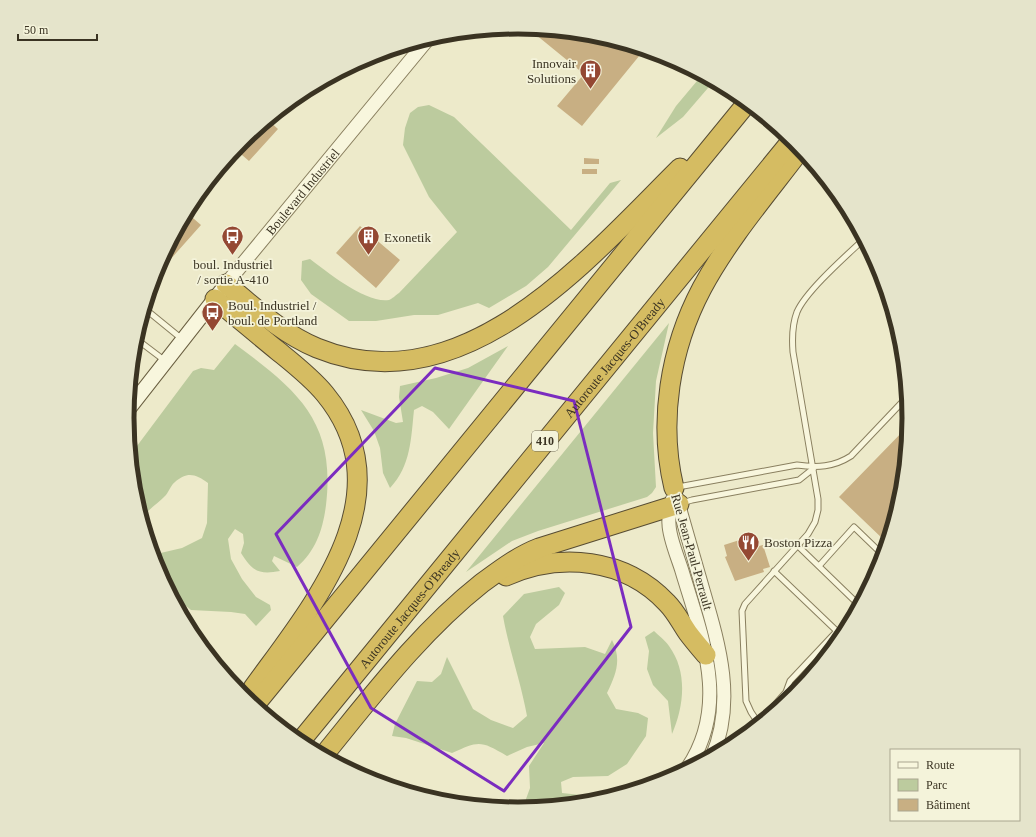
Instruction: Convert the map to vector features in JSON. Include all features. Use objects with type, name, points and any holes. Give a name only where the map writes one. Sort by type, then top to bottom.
[{"type":"highway","points":[[226,284],[286,332],[311,346],[332,353],[359,359],[386,361],[418,358],[449,349],[497,328],[525,312],[548,295],[612,236],[743,106]]},
{"type":"highway","points":[[258,702],[743,107]]},
{"type":"highway","name":"Autoroute Jacques-O'Bready","points":[[303,738],[788,145]]},
{"type":"highway","points":[[327,751],[410,650],[455,606],[498,571],[526,553],[675,500],[668,452],[668,406],[676,359],[689,317],[702,289],[720,258],[797,154]]},
{"type":"highway","points":[[214,299],[295,365],[324,393],[338,412],[347,432],[355,456],[357,471],[357,494],[354,518],[338,559],[307,613],[250,694]]},
{"type":"highway","points":[[455,606],[495,581],[531,566],[561,561],[595,563],[629,575],[654,591],[673,610],[688,633],[706,655]]},
{"type":"main road","name":"Boulevard Industriel","points":[[134,392],[164,360],[226,284]]},
{"type":"main road","name":"Boulevard Industriel","points":[[134,401],[164,360]]},
{"type":"street","name":"Boulevard Industriel","points":[[226,284],[422,46]]},
{"type":"street","name":"Rue Jean-Paul-Perrault","points":[[675,500],[669,524],[706,655],[710,687],[709,714],[702,739],[690,762]]},
{"type":"street","name":"Rue Jean-Paul-Perrault","points":[[675,500],[715,631],[723,669],[724,714],[715,748]]},
{"type":"lane","points":[[756,720],[750,712],[746,701],[741,617],[745,604],[798,546],[815,522],[818,510],[814,468],[793,352],[792,339],[794,324],[802,303],[860,243]]},
{"type":"lane","points":[[149,313],[179,342]]},
{"type":"lane","points":[[141,343],[164,360]]},
{"type":"lane","points":[[675,500],[797,465],[814,468],[841,462],[852,456],[902,402]]},
{"type":"lane","points":[[675,500],[692,500],[799,480],[814,468]]},
{"type":"lane","points":[[819,566],[854,527],[879,551]]},
{"type":"lane","points":[[798,546],[856,602]]},
{"type":"lane","points":[[774,571],[837,631],[790,681],[786,692],[775,705]]},
{"type":"highlighted area","points":[[435,368],[574,401],[631,627],[504,791],[371,708],[276,534]]},
{"type":"green space","points":[[698,80],[710,86],[683,117],[656,138],[676,106]]},
{"type":"green space","points":[[429,105],[454,117],[571,230],[610,183],[621,180],[548,267],[526,286],[489,308],[478,303],[438,315],[414,315],[376,321],[349,321],[311,294],[301,280],[302,261],[310,259],[337,279],[359,292],[380,300],[389,300],[399,293],[457,232],[429,197],[403,145],[405,128],[410,113],[418,107]]},
{"type":"green space","points":[[669,323],[656,381],[653,433],[656,487],[652,493],[647,497],[538,531],[512,541],[466,572]]},
{"type":"green space","points":[[235,344],[277,377],[294,393],[308,410],[318,429],[325,451],[328,476],[323,523],[314,547],[304,561],[297,567],[274,556],[272,561],[280,571],[261,572],[253,568],[241,553],[244,543],[243,534],[235,529],[228,539],[231,559],[242,579],[256,597],[270,605],[271,610],[256,626],[245,614],[191,610],[179,600],[158,554],[182,548],[202,538],[207,523],[208,483],[192,475],[184,476],[172,485],[166,495],[146,514],[141,494],[135,451],[137,446],[193,371],[201,368],[214,370]]},
{"type":"green space","points":[[508,346],[449,429],[433,412],[422,406],[414,410],[411,441],[406,461],[397,479],[390,488],[383,473],[380,448],[374,431],[361,410],[396,423],[403,422],[399,397],[400,386],[436,378],[468,368]]},
{"type":"green space","points":[[559,587],[565,593],[559,605],[536,624],[530,637],[535,649],[585,647],[605,654],[612,640],[617,654],[617,667],[607,693],[616,709],[638,713],[648,718],[646,736],[627,764],[608,776],[573,777],[561,782],[562,793],[592,796],[568,800],[525,803],[530,788],[529,766],[544,743],[527,747],[507,756],[491,747],[480,744],[474,744],[452,753],[406,738],[392,736],[395,724],[417,681],[432,682],[441,674],[447,657],[473,709],[491,720],[513,728],[527,716],[503,616],[524,594]]},
{"type":"green space","points":[[654,631],[664,640],[675,656],[681,678],[681,701],[672,734],[668,701],[653,685],[647,669],[649,651],[645,637]]},
{"type":"building","name":"Innovair Solutions","points":[[536,35],[568,37],[593,41],[641,54],[582,126],[557,106],[584,74]]},
{"type":"building","points":[[271,123],[278,129],[249,161],[240,153]]},
{"type":"building","points":[[584,158],[599,159],[599,164],[584,164]]},
{"type":"building","points":[[582,169],[597,169],[597,174],[582,174]]},
{"type":"building","points":[[191,216],[201,225],[166,265],[173,248]]},
{"type":"building","name":"Exonetik","points":[[360,226],[400,260],[376,288],[336,253]]},
{"type":"building","points":[[902,432],[902,444],[895,494],[883,539],[839,497]]},
{"type":"building","name":"Boston Pizza","points":[[752,536],[753,540],[756,539],[759,546],[763,545],[770,567],[763,569],[764,572],[735,581],[725,557],[727,556],[724,545]]},
{"type":"place","name":"Innovair Solutions","points":[[591,90]]},
{"type":"place","name":"boul. Industriel / sortie A-410","points":[[233,256]]},
{"type":"place","name":"Exonetik","points":[[368,256]]},
{"type":"place","name":"Boul. Industriel / boul. de Portland","points":[[212,332]]},
{"type":"place","name":"Boston Pizza","points":[[748,562]]}]
